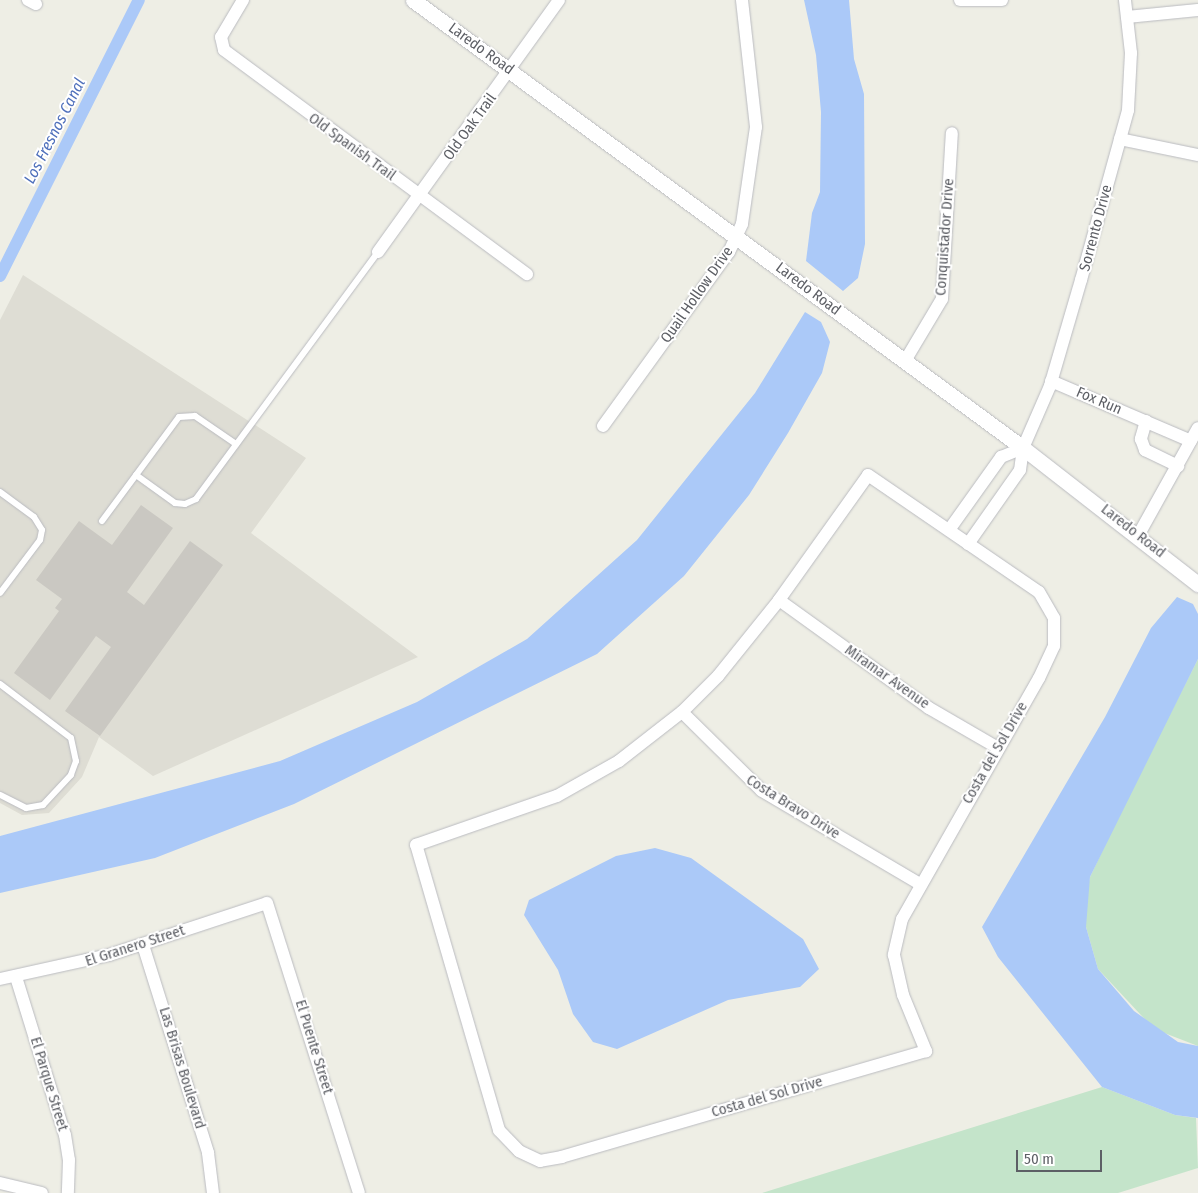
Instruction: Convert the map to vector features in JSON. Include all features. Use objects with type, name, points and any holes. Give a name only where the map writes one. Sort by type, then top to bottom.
[{"type":"street","name":"Old Spanish Trail","points":[[243,0],[221,37],[224,50],[527,274]]},
{"type":"street","name":"Laredo Road","points":[[413,0],[738,237],[1139,534],[1198,584]]},
{"type":"street","name":"Old Oak Trail","points":[[378,252],[511,71],[559,0]]},
{"type":"street","name":"Quail Hollow Drive","points":[[603,426],[738,237],[756,127],[742,0]]},
{"type":"street","points":[[960,0],[1002,0]]},
{"type":"street","name":"Sorrento Drive","points":[[968,544],[1020,470],[1023,448],[1051,380],[1128,110],[1131,54],[1125,0]]},
{"type":"street","points":[[1127,17],[1198,10]]},
{"type":"street","name":"Conquistador Drive","points":[[905,361],[942,299],[952,133]]},
{"type":"street","points":[[1120,139],[1198,155]]},
{"type":"street","name":"Fox Run","points":[[1051,380],[1191,441]]},
{"type":"street","points":[[1146,421],[1140,439],[1145,450],[1178,466]]},
{"type":"street","points":[[1139,534],[1198,428]]},
{"type":"street","points":[[949,530],[1001,457],[1023,448]]},
{"type":"street","name":"Costa del Sol Drive","points":[[868,475],[968,544],[1039,592],[1054,618],[1054,646],[902,919],[894,955],[903,994],[926,1051],[562,1157],[540,1161],[519,1151],[499,1130],[416,845],[557,796],[619,761],[682,712],[718,676],[779,600],[868,475]]},
{"type":"street","name":"Miramar Avenue","points":[[779,600],[930,708],[998,748]]},
{"type":"street","name":"Costa Bravo Drive","points":[[682,712],[762,791],[920,884]]},
{"type":"street","name":"El Granero Street","points":[[0,980],[16,978],[143,945],[267,903]]},
{"type":"street","name":"El Puente Street","points":[[267,903],[358,1193]]},
{"type":"street","name":"Las Brisas Boulevard","points":[[143,945],[208,1152],[213,1193]]},
{"type":"street","name":"El Parque Street","points":[[16,978],[66,1141],[68,1193]]},
{"type":"street","points":[[0,1183],[42,1193]]},
{"type":"lane","points":[[136,476],[172,501],[189,504],[236,444],[378,252]]},
{"type":"lane","points":[[102,521],[183,415],[195,416],[236,444]]},
{"type":"lane","points":[[0,492],[39,521],[41,535],[0,593]]},
{"type":"lane","points":[[0,684],[71,738],[76,761],[71,775],[43,805],[26,808],[0,794]]},
{"type":"shaded area","points":[[23,275],[306,458],[251,533],[418,657],[153,776],[99,737],[82,777],[49,813],[22,815],[0,803],[0,320]]},
{"type":"green space","points":[[1198,659],[1198,1046],[1154,1029],[1098,969],[1086,927],[1086,899],[1090,877]]},
{"type":"green space","points":[[1102,1087],[1175,1115],[1196,1118],[1198,1168],[1118,1193],[762,1193]]},
{"type":"water","points":[[804,0],[849,0],[854,59],[864,94],[865,244],[858,278],[843,291],[806,261],[812,213],[820,192],[821,112],[816,55]]},
{"type":"water","points":[[805,312],[821,322],[830,342],[822,373],[788,433],[749,495],[684,576],[597,654],[294,804],[155,858],[0,893],[0,836],[280,761],[417,702],[527,639],[637,540],[755,393]]},
{"type":"water","points":[[1177,597],[1193,604],[1198,614],[1198,659],[1090,877],[1086,927],[1098,969],[1134,1011],[1178,1042],[1198,1046],[1198,1118],[1175,1115],[1102,1087],[998,957],[982,927],[1105,717],[1151,628]]},
{"type":"water","points":[[655,848],[691,858],[803,939],[819,969],[800,987],[728,1000],[617,1049],[593,1042],[573,1014],[558,970],[524,915],[529,900],[616,856]]},
{"type":"building","points":[[141,505],[173,528],[127,592],[144,605],[190,541],[223,565],[100,736],[65,711],[111,647],[96,636],[50,700],[14,673],[59,611],[55,608],[62,599],[36,580],[79,521],[112,545]]},
{"type":"waterway","name":"Los Fresnos Canal","points":[[0,276],[139,0]]}]
